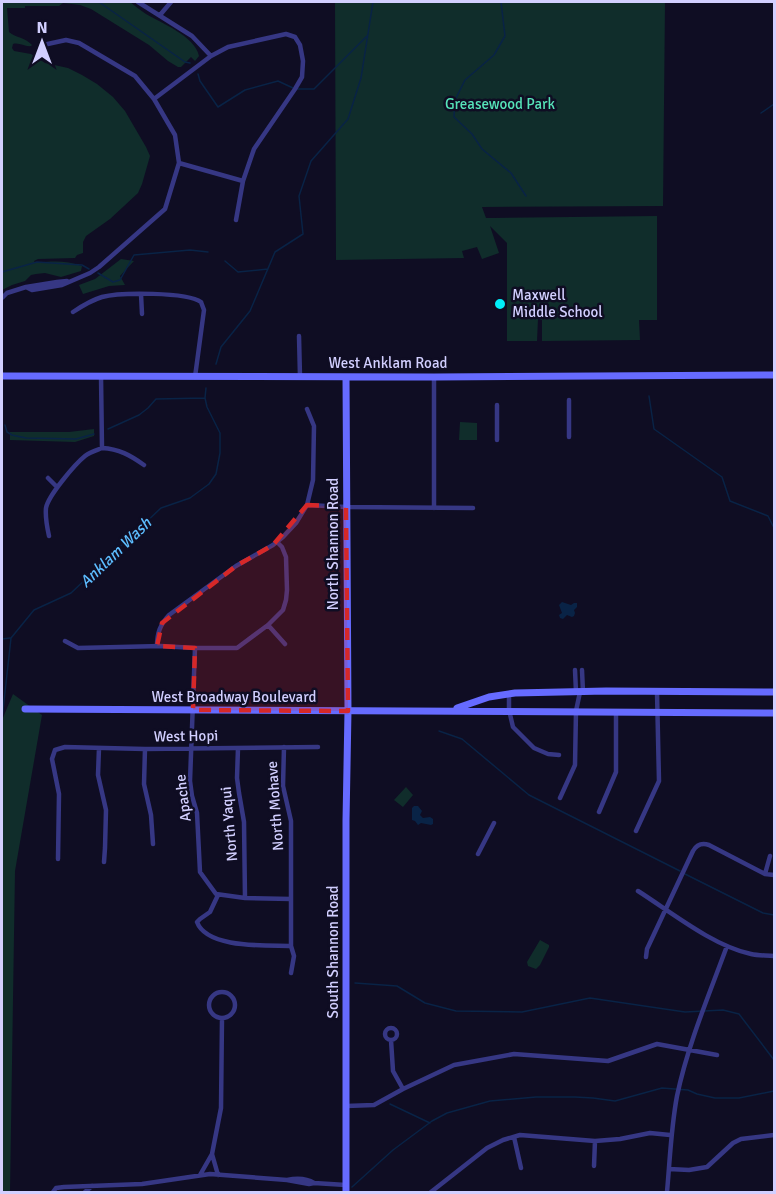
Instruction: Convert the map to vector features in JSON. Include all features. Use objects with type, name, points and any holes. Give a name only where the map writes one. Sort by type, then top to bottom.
[{"type":"street","points":[[138,2],[192,36],[211,56]]},
{"type":"street","points":[[160,15],[171,2]]},
{"type":"street","points":[[295,37],[300,33]]},
{"type":"street","points":[[154,99],[211,56],[228,47],[282,34],[291,34],[295,37],[300,45],[303,61],[302,77],[254,149],[243,181],[236,220]]},
{"type":"street","points":[[2,298],[7,293],[26,287],[67,281],[90,273],[99,267],[165,209],[179,163],[175,135],[154,99],[135,76],[79,43],[66,40],[43,45]]},
{"type":"street","points":[[179,163],[243,181]]},
{"type":"street","points":[[141,294],[142,314]]},
{"type":"street","points":[[73,312],[94,300],[115,295],[141,294],[192,297],[202,300],[204,310],[195,377]]},
{"type":"street","points":[[300,336],[300,377]]},
{"type":"street","name":"West Anklam Road","points":[[2,376],[774,375]]},
{"type":"street","points":[[101,376],[102,447]]},
{"type":"street","name":"North Shannon Road","points":[[346,377],[348,711]]},
{"type":"street","points":[[434,377],[434,508]]},
{"type":"street","points":[[569,400],[569,437]]},
{"type":"street","points":[[497,405],[497,440]]},
{"type":"street","points":[[157,646],[158,632],[169,615],[236,566],[277,542],[296,523],[307,505],[314,480],[314,426],[307,409]]},
{"type":"street","points":[[49,536],[46,506],[57,487],[84,456],[102,447],[130,454],[144,465]]},
{"type":"street","points":[[48,478],[57,487]]},
{"type":"street","points":[[307,505],[473,508]]},
{"type":"street","points":[[65,641],[78,648],[157,646],[237,648],[268,625],[283,610],[286,600],[286,557],[277,542]]},
{"type":"street","points":[[268,625],[285,644]]},
{"type":"street","name":"Apache","points":[[195,648],[190,781],[197,813],[200,872],[218,895]]},
{"type":"street","points":[[575,670],[579,692]]},
{"type":"street","points":[[560,798],[575,765],[576,711],[582,670]]},
{"type":"street","points":[[636,831],[659,781],[657,692]]},
{"type":"street","name":"West Broadway Boulevard","points":[[443,711],[509,693],[774,692]]},
{"type":"street","points":[[509,693],[509,711],[513,727],[534,748],[559,756]]},
{"type":"street","name":"West Broadway Boulevard","points":[[25,709],[774,713]]},
{"type":"street","name":"South Shannon Road","points":[[346,1189],[348,711]]},
{"type":"street","points":[[599,812],[616,772],[616,712]]},
{"type":"street","name":"West Hopi","points":[[58,859],[59,794],[52,759],[55,750],[65,747],[145,749],[318,747]]},
{"type":"street","name":"North Mohave","points":[[284,747],[283,786],[291,821],[291,946],[294,956],[291,973]]},
{"type":"street","points":[[99,748],[98,775],[106,810],[104,862]]},
{"type":"street","name":"North Yaqui","points":[[238,748],[238,793],[244,822],[245,898]]},
{"type":"street","points":[[145,749],[144,784],[151,815],[153,844]]},
{"type":"street","points":[[478,854],[494,823]]},
{"type":"street","points":[[646,957],[647,949],[665,908],[699,842],[765,874],[774,874]]},
{"type":"street","points":[[765,874],[770,856]]},
{"type":"street","points":[[638,891],[727,946],[752,954],[774,956]]},
{"type":"street","points":[[291,899],[218,895],[210,912],[197,922],[204,933],[220,940],[239,944],[291,946]]},
{"type":"street","points":[[667,1192],[670,1135],[678,1094],[689,1049],[727,946]]},
{"type":"street","points":[[220,993],[228,995],[234,1005],[232,1012],[222,1018],[214,1015],[209,1008],[213,996],[220,993]]},
{"type":"street","points":[[200,1176],[212,1154],[221,1108],[222,1018]]},
{"type":"street","points":[[391,1040],[393,1071],[403,1089]]},
{"type":"street","points":[[346,1106],[374,1105],[454,1065],[514,1053],[608,1061],[657,1044],[717,1055]]},
{"type":"street","points":[[431,1192],[487,1148],[514,1137],[527,1135],[595,1141],[650,1133],[670,1135]]},
{"type":"street","points":[[669,1168],[689,1170],[707,1167],[733,1143],[741,1139],[774,1135]]},
{"type":"street","points":[[514,1137],[521,1168]]},
{"type":"street","points":[[594,1166],[595,1141]]},
{"type":"street","points":[[212,1154],[218,1175]]},
{"type":"street","points":[[53,1192],[56,1188],[64,1187],[142,1184],[210,1174],[287,1180],[309,1179],[314,1183],[346,1189]]},
{"type":"street","points":[[85,1192],[92,1186]]},
{"type":"highlighted area","points":[[307,505],[346,507],[348,711],[193,710],[195,648],[157,646],[162,623],[236,566],[273,545]]},
{"type":"green space","points":[[2,2],[130,2],[184,36],[191,42],[199,56],[195,61],[191,57],[181,67],[178,67],[149,45],[91,9],[80,5],[63,3],[59,6],[7,8],[9,32],[32,45],[13,44],[14,51],[31,54],[45,63],[68,68],[97,84],[125,111],[150,156],[138,193],[110,219],[86,236],[83,242],[83,253],[75,258],[34,261],[35,263],[53,261],[70,263],[82,266],[81,271],[61,277],[45,273],[31,275],[25,281],[2,290]]},
{"type":"green space","name":"Greasewood Park","points":[[335,2],[665,2],[663,206],[482,207],[486,218],[657,216],[657,320],[639,320],[640,340],[542,341],[542,320],[538,319],[537,341],[507,341],[507,243],[490,226],[499,253],[482,259],[477,247],[462,251],[464,258],[336,260]]},
{"type":"green space","points":[[121,259],[134,261],[120,276],[125,285],[109,286],[83,294],[79,285],[95,279]]},
{"type":"green space","points":[[460,422],[477,423],[477,440],[459,440]]},
{"type":"green space","points":[[94,429],[94,436],[75,442],[10,440],[10,432],[69,432]]},
{"type":"green space","points":[[13,694],[42,715],[15,871],[10,1192],[2,1192],[2,720]]},
{"type":"green space","points":[[406,787],[413,795],[403,807],[394,800]]},
{"type":"green space","points":[[540,940],[549,947],[536,969],[528,966],[527,962]]},
{"type":"water","points":[[562,602],[571,605],[577,603],[574,616],[567,615],[563,619],[560,618],[559,615],[562,613],[559,605]]},
{"type":"water","points":[[414,806],[418,806],[422,811],[420,815],[423,818],[433,819],[433,824],[418,825],[412,820]]},
{"type":"waterway","points":[[99,2],[185,62],[190,63]]},
{"type":"waterway","name":"Anklam Wash","points":[[216,364],[221,347],[250,311],[275,252],[303,234],[299,196],[311,161],[348,119],[361,78],[373,2]]},
{"type":"waterway","points":[[501,2],[505,36],[494,55],[465,80],[455,100],[454,117],[472,134],[482,149],[511,173],[526,196]]},
{"type":"waterway","points":[[298,89],[314,89],[367,36]]},
{"type":"waterway","points":[[198,74],[200,81],[218,107],[245,90],[278,81],[293,88]]},
{"type":"waterway","points":[[761,113],[774,104]]},
{"type":"waterway","points":[[98,273],[113,282],[120,280],[134,255],[190,250],[208,252]]},
{"type":"waterway","points":[[225,261],[238,272],[268,269]]},
{"type":"waterway","points":[[2,272],[37,262],[82,265],[89,269]]},
{"type":"waterway","name":"Anklam Wash","points":[[2,719],[11,638],[34,610],[71,593],[161,508],[190,498],[209,484],[216,474],[220,453],[220,433],[207,407],[206,388]]},
{"type":"waterway","points":[[649,396],[654,429],[722,477],[730,501],[768,516],[774,528]]},
{"type":"waterway","points":[[108,429],[139,415],[156,399],[205,398]]},
{"type":"waterway","points":[[5,425],[7,432],[26,438],[76,439],[94,434]]},
{"type":"waterway","points":[[2,639],[10,638]]},
{"type":"waterway","points":[[439,731],[462,739],[529,795],[680,871]]},
{"type":"waterway","points":[[685,874],[763,913],[774,915]]},
{"type":"waterway","points":[[355,983],[397,986],[425,1003],[456,1011],[522,1012],[590,998],[685,1012],[723,1010],[739,1014],[774,1060]]},
{"type":"waterway","points":[[352,1187],[393,1150],[432,1121],[447,1113],[490,1101],[536,1097],[575,1097],[615,1101],[662,1088],[688,1090],[715,1098],[739,1098],[774,1091]]},
{"type":"waterway","points":[[390,1104],[430,1123]]},
{"type":"place","name":"Maxwell Middle School","points":[[500,304]]}]
